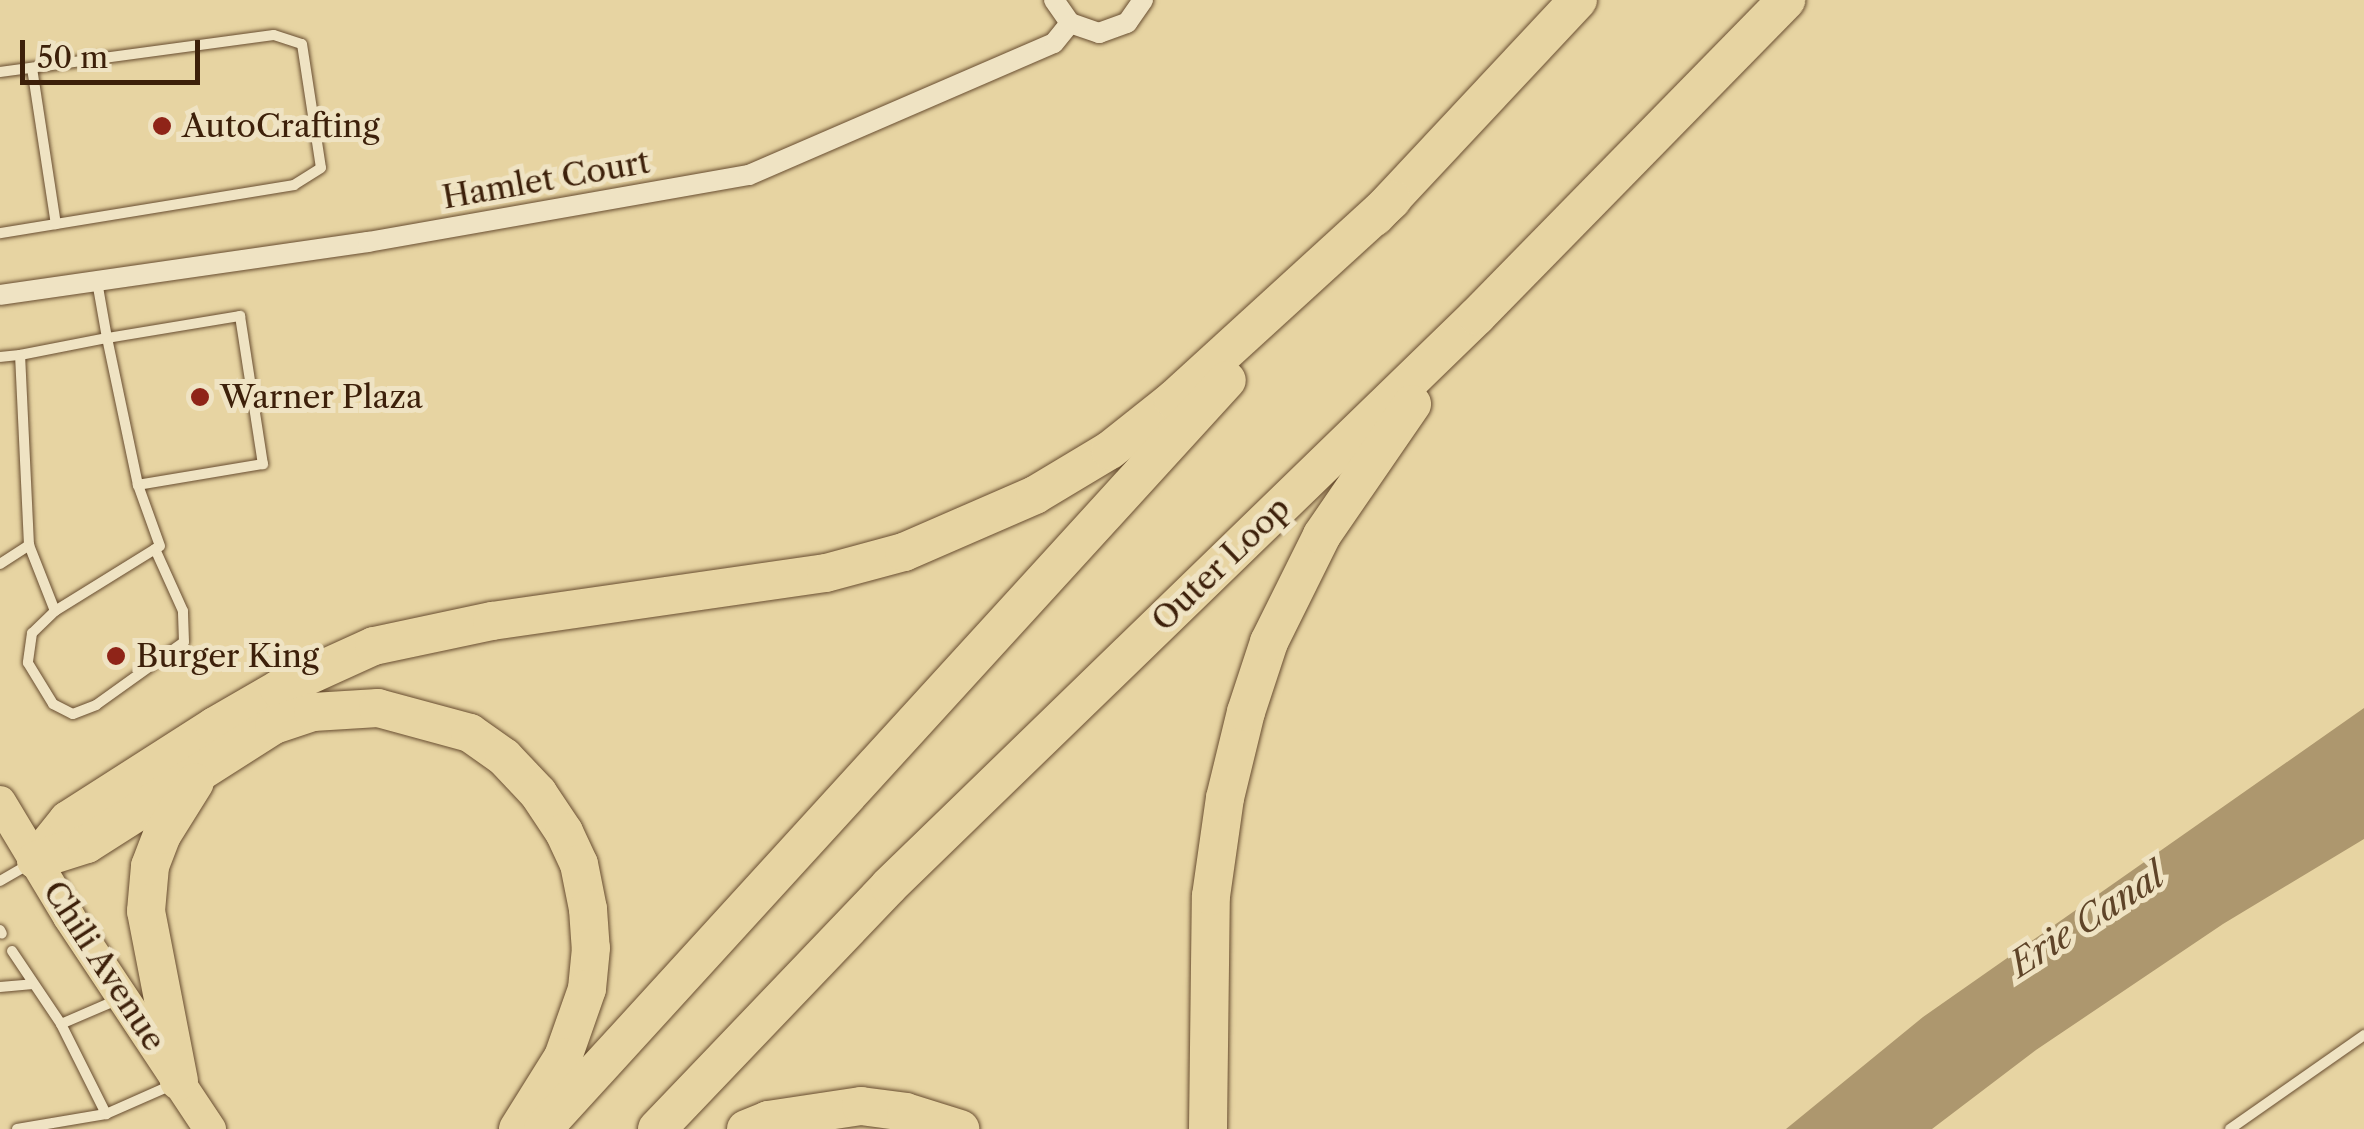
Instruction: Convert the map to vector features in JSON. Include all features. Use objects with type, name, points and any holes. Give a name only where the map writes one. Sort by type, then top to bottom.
[{"type":"highway","points":[[543,1129],[1578,0]]},
{"type":"highway","name":"Outer Loop","points":[[656,1129],[890,886],[1477,316],[1786,0]]},
{"type":"highway","points":[[36,860],[68,820],[216,726],[278,689],[374,646],[492,621],[826,573],[904,552],[1036,495],[1110,450],[1173,400],[1392,200]]},
{"type":"highway","points":[[1208,1129],[1211,896],[1224,798],[1269,642],[1322,535],[1477,316]]},
{"type":"highway","points":[[36,860],[87,844],[274,724],[313,712],[378,708],[423,716],[470,733],[504,758],[538,793],[580,864],[591,948],[587,989],[562,1058],[518,1129]]},
{"type":"highway","points":[[179,1081],[146,911],[150,866],[162,835],[202,772]]},
{"type":"highway","points":[[746,1129],[768,1120],[861,1106],[906,1112],[960,1129]]},
{"type":"main road","name":"Chili Avenue","points":[[0,802],[210,1129]]},
{"type":"street","points":[[1054,0],[1070,24],[1084,31],[1114,30],[1127,23],[1143,0]]},
{"type":"street","name":"Hamlet Court","points":[[0,295],[368,242],[748,174],[1054,43],[1070,24]]},
{"type":"lane","points":[[0,72],[274,34],[302,44],[320,150],[320,168],[294,185],[0,233]]},
{"type":"lane","points":[[32,68],[56,224]]},
{"type":"lane","points":[[97,281],[138,484],[160,546],[55,612],[32,633],[28,664],[54,704],[73,714],[96,704],[184,642],[183,611],[155,550]]},
{"type":"lane","points":[[0,357],[240,316],[263,464],[138,484]]},
{"type":"lane","points":[[20,355],[29,545],[55,612]]},
{"type":"lane","points":[[0,564],[29,545]]},
{"type":"lane","points":[[0,881],[36,860]]},
{"type":"lane","points":[[12,951],[61,1024],[106,1114]]},
{"type":"lane","points":[[2,983],[33,984]]},
{"type":"lane","points":[[61,1024],[123,997]]},
{"type":"lane","points":[[2230,1129],[2364,1035]]},
{"type":"lane","points":[[17,1129],[106,1114],[179,1081]]},
{"type":"water","name":"Erie Canal","points":[[2364,708],[2364,839],[2223,924],[2036,1050],[1932,1129],[1786,1129],[1923,1017]]},
{"type":"place","name":"AutoCrafting","points":[[162,126]]},
{"type":"place","name":"Warner Plaza","points":[[200,397]]},
{"type":"place","name":"Burger King","points":[[116,656]]}]
